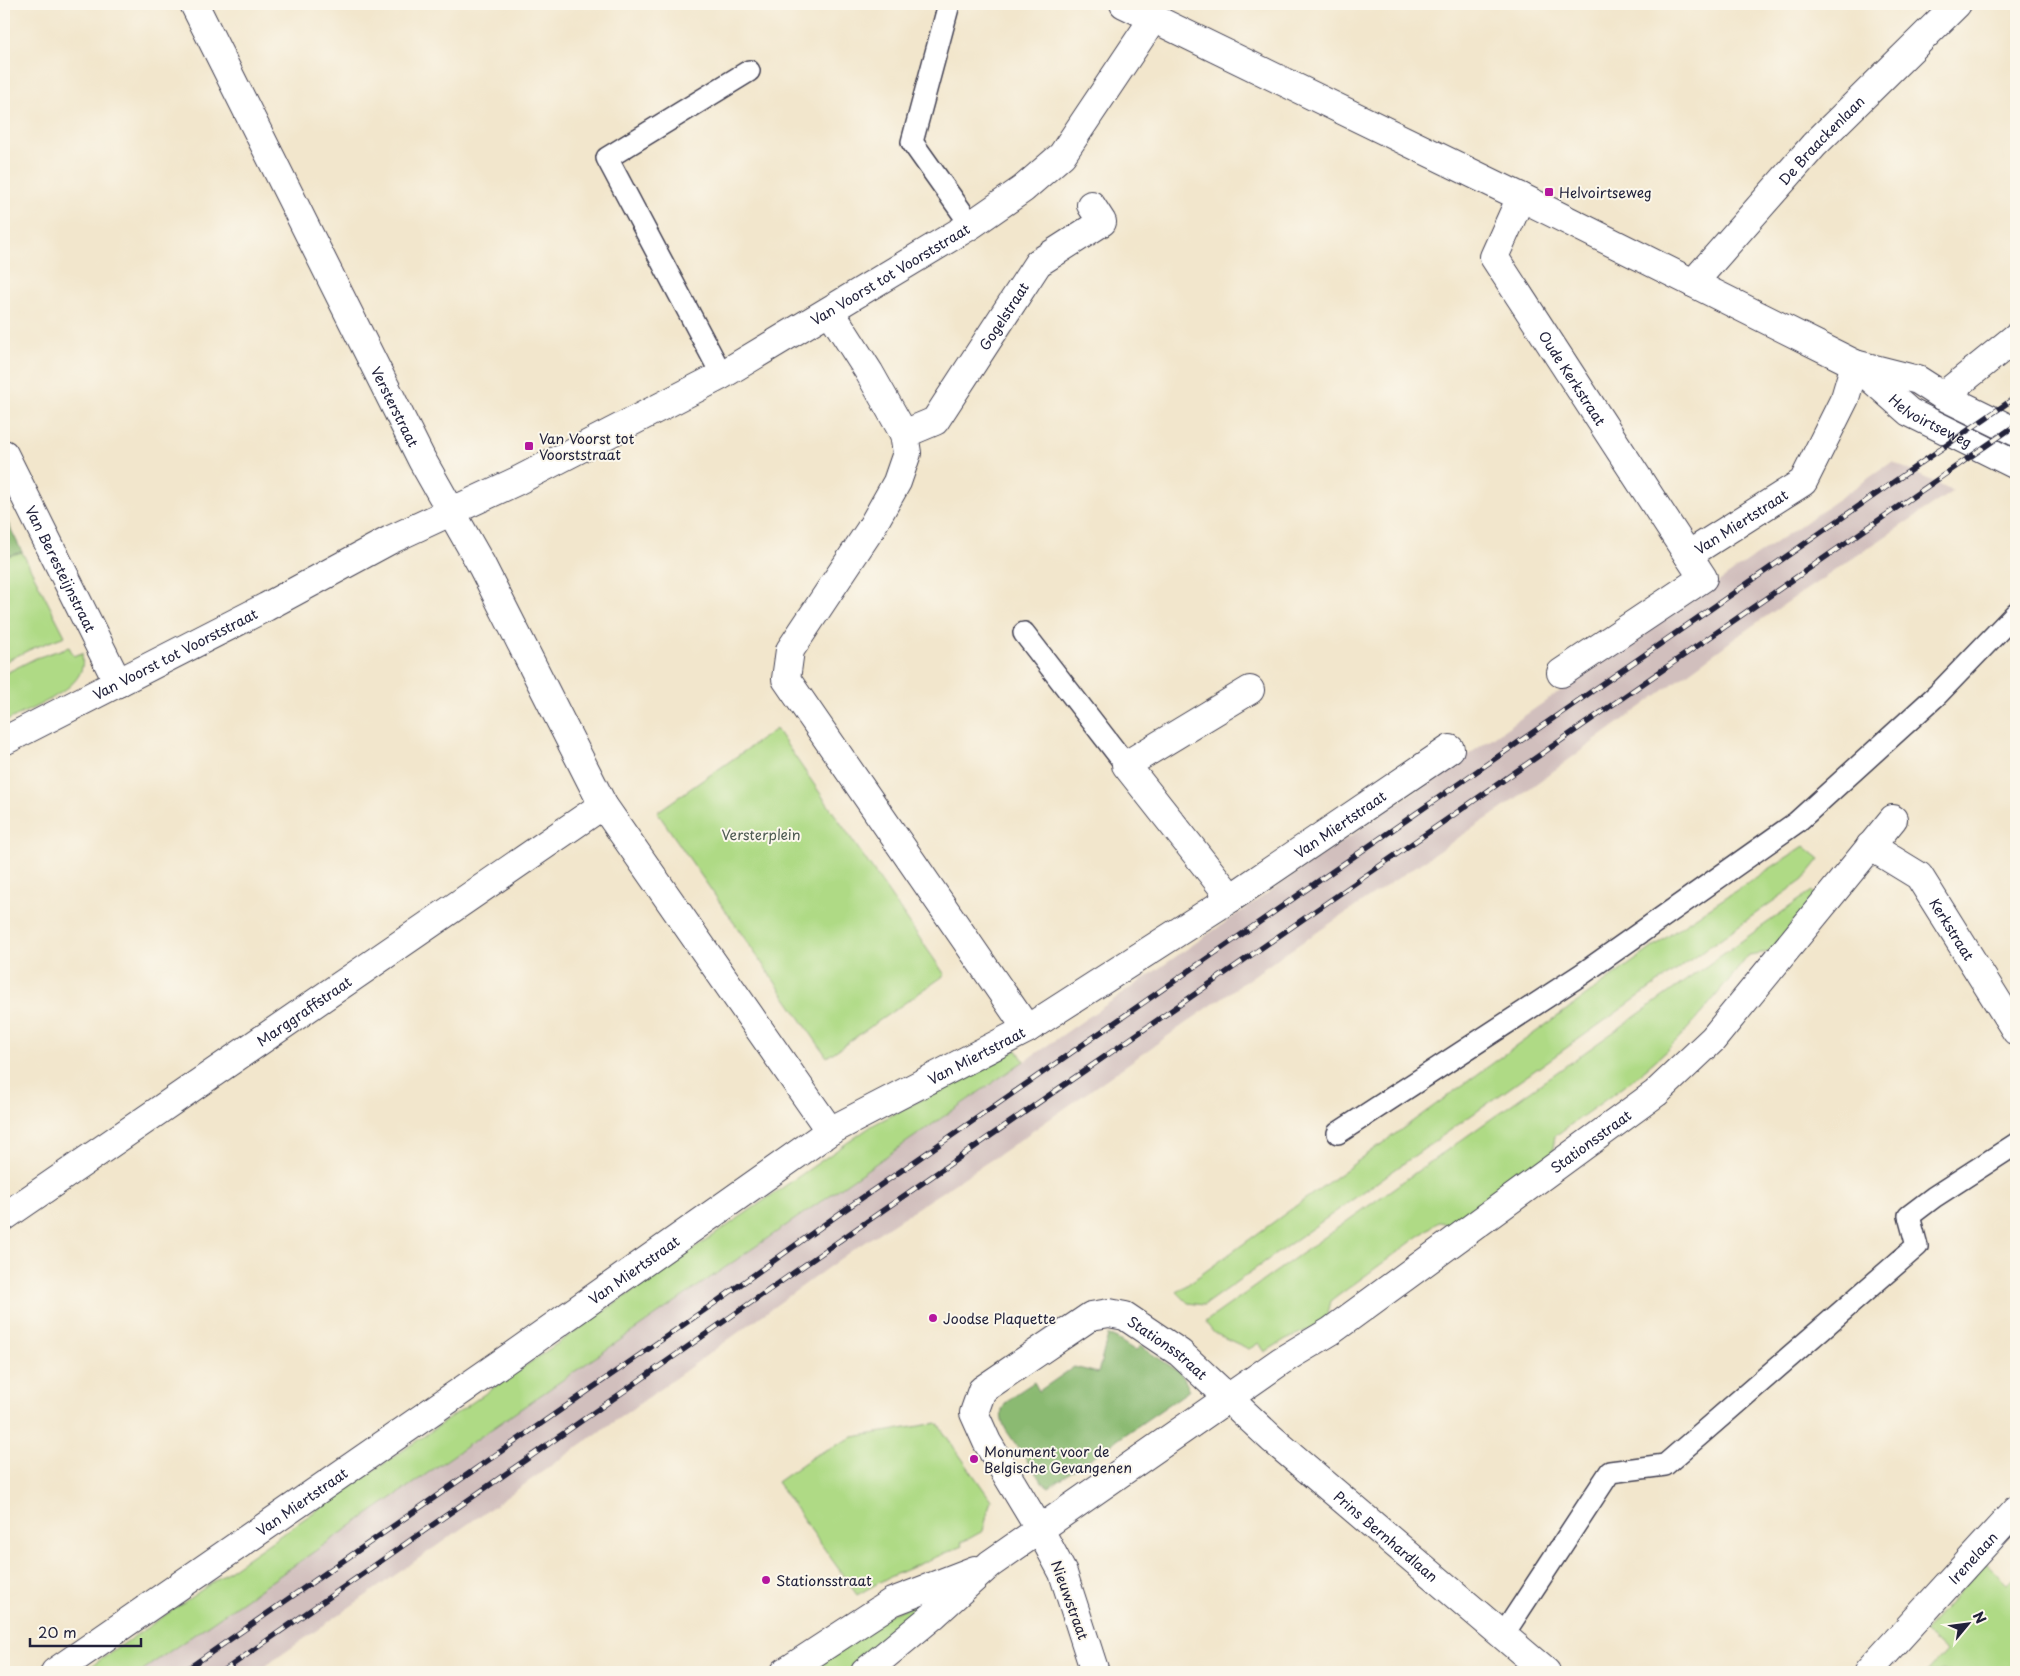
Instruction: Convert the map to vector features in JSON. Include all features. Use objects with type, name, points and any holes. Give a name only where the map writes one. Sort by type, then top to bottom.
[{"type":"street","name":"Versterstraat","points":[[194,4],[422,460],[482,566],[603,805]]},
{"type":"street","name":"Helvoirtseweg","points":[[1124,4],[1521,197],[1855,364],[1918,380],[1943,396],[2016,432]]},
{"type":"street","name":"De Braackenlaan","points":[[1693,283],[1814,145],[1956,4]]},
{"type":"street","name":"Van Voorst tot Voorststraat","points":[[4,741],[390,540],[517,482],[722,375],[830,312],[972,225],[1023,189],[1062,155],[1153,19]]},
{"type":"street","name":"Oude Kerkstraat","points":[[1521,197],[1494,257],[1688,555]]},
{"type":"street","name":"Gogelstraat","points":[[904,434],[935,421],[1038,263],[1102,222],[1091,205]]},
{"type":"street","points":[[830,312],[869,372],[904,434],[907,453],[897,482],[870,530],[790,650],[786,679],[1027,1029]]},
{"type":"street","points":[[1943,396],[2016,337]]},
{"type":"street","name":"Helvoirtseweg","points":[[1855,364],[1909,412],[2016,465]]},
{"type":"street","name":"Van Miertstraat","points":[[1561,673],[1703,578],[1688,555],[1802,482],[1845,398],[1855,364]]},
{"type":"street","name":"Van Beresteijnstraat","points":[[4,454],[118,683]]},
{"type":"street","points":[[1231,898],[1126,765],[1250,690]]},
{"type":"street","name":"Van Miertstraat","points":[[55,1672],[513,1355],[830,1132],[1027,1029],[1231,898],[1450,749]]},
{"type":"street","points":[[603,805],[830,1132]]},
{"type":"street","name":"Marggraffstraat","points":[[4,1217],[603,805]]},
{"type":"street","name":"Stationsstraat","points":[[866,1672],[934,1615],[990,1564],[1281,1361],[1331,1331],[1656,1093],[1713,1039],[1893,819]]},
{"type":"street","name":"Kerkstraat","points":[[1870,846],[1919,876],[2016,1031]]},
{"type":"street","name":"Stationsstraat","points":[[1040,1530],[987,1442],[974,1413],[982,1390],[1091,1316],[1109,1313],[1125,1316],[1180,1353],[1228,1398]]},
{"type":"street","name":"Prins Bernhardlaan","points":[[1228,1398],[1272,1439],[1546,1672]]},
{"type":"street","name":"Irenelaan","points":[[1868,1672],[2016,1510]]},
{"type":"street","name":"Nieuwstraat","points":[[1040,1530],[1063,1573],[1095,1672]]},
{"type":"street","name":"Stationsstraat","points":[[786,1672],[892,1602],[990,1564]]},
{"type":"lane","points":[[949,4],[912,142],[972,225]]},
{"type":"lane","points":[[722,375],[607,158],[749,71]]},
{"type":"lane","points":[[1338,1133],[1582,974],[1797,822],[1937,695],[2016,613]]},
{"type":"lane","points":[[1024,633],[1126,765]]},
{"type":"lane","points":[[1503,1635],[1610,1472],[1665,1465],[1917,1246],[1910,1216],[1934,1197],[2016,1144]]},
{"type":"shaded area","points":[[1892,462],[1953,491],[1749,628],[1500,810],[1280,957],[997,1156],[851,1251],[649,1397],[257,1672],[140,1672]]},
{"type":"green space","points":[[4,515],[22,552],[4,557]]},
{"type":"green space","points":[[22,552],[65,636],[4,662],[4,557]]},
{"type":"green space","points":[[69,647],[74,656],[82,653],[83,662],[79,675],[73,683],[56,696],[4,722],[4,674],[36,658]]},
{"type":"green space","name":"Versterplein","points":[[776,729],[945,975],[827,1057],[657,812]]},
{"type":"green space","points":[[1804,846],[1820,859],[1803,880],[1204,1305],[1188,1303],[1177,1292],[1685,924]]},
{"type":"green space","points":[[1812,891],[1816,895],[1769,952],[1749,955],[1699,1016],[1667,1050],[1627,1084],[1555,1136],[1552,1155],[1457,1225],[1438,1222],[1331,1301],[1326,1322],[1286,1339],[1265,1352],[1259,1343],[1249,1349],[1214,1333],[1205,1322]]},
{"type":"green space","points":[[1017,1050],[1024,1061],[140,1672],[83,1672],[873,1125]]},
{"type":"green space","points":[[1108,1335],[1136,1351],[1140,1346],[1181,1373],[1190,1390],[1049,1487],[1041,1481],[1006,1430],[1002,1421],[1004,1407],[1013,1396],[1034,1382],[1039,1391],[1074,1367],[1098,1373]]},
{"type":"green space","points":[[937,1423],[991,1500],[983,1531],[961,1543],[962,1546],[887,1578],[857,1595],[777,1482],[814,1456],[853,1437]]},
{"type":"green space","points":[[1986,1563],[2007,1583],[2016,1574],[2016,1672],[1927,1672],[1946,1651],[1924,1631]]},
{"type":"green space","points":[[929,1599],[928,1607],[852,1672],[802,1672],[881,1618]]},
{"type":"railway","points":[[183,1672],[716,1302],[846,1209],[2016,397]]},
{"type":"railway","points":[[222,1672],[882,1211],[2016,425]]},
{"type":"place","name":"Helvoirtseweg","points":[[1549,192]]},
{"type":"place","name":"Van Voorst tot Voorststraat","points":[[529,446]]},
{"type":"place","name":"Joodse Plaquette","points":[[933,1318]]},
{"type":"place","name":"Monument voor de Belgische Gevangenen","points":[[974,1459]]},
{"type":"place","name":"Stationsstraat","points":[[766,1580]]}]
